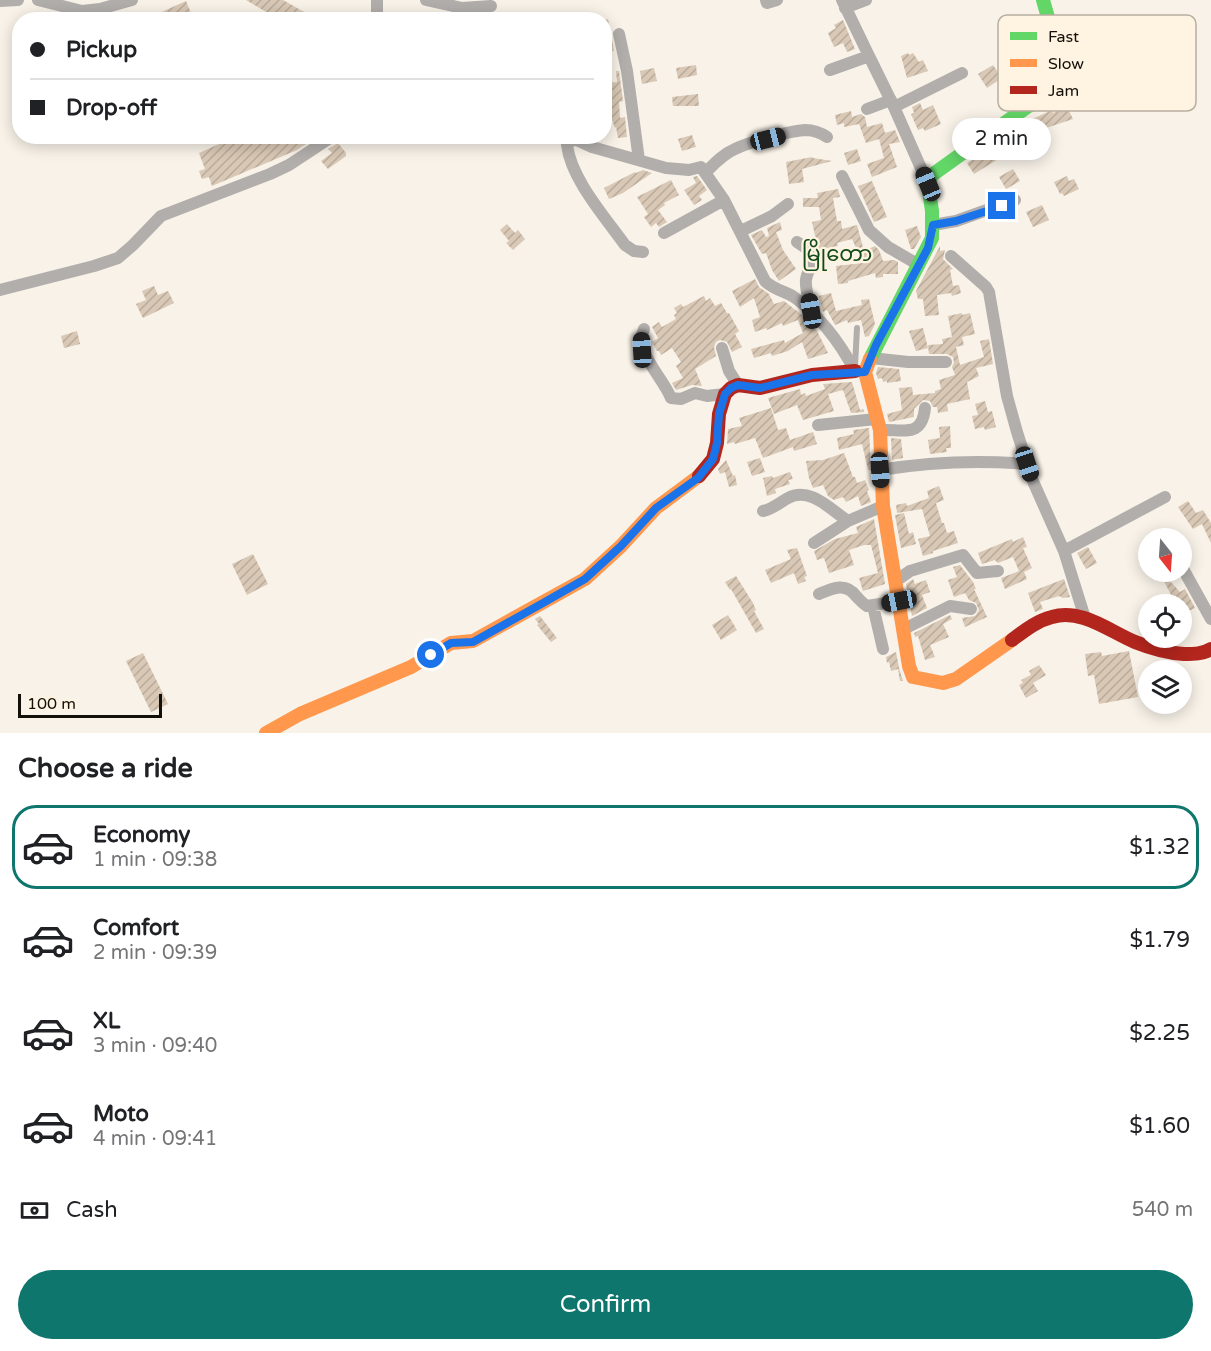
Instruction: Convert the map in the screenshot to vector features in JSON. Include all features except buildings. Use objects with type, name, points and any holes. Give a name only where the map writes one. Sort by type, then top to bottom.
[{"type":"street","points":[[0,1],[18,0]]},
{"type":"street","points":[[38,0],[82,11],[100,9],[132,0]]},
{"type":"street","points":[[426,0],[462,8],[490,6]]},
{"type":"street","points":[[766,0],[767,3],[777,0]]},
{"type":"street","points":[[644,329],[641,335],[642,350],[671,398],[681,399],[695,393],[707,396],[725,394],[738,385],[760,388],[812,375],[860,371],[870,358],[932,238],[933,225],[928,184],[893,104],[843,4],[866,0]]},
{"type":"street","points":[[1043,0],[1047,15]]},
{"type":"street","points":[[619,34],[629,82],[639,160]]},
{"type":"street","points":[[830,70],[869,56]]},
{"type":"street","points":[[867,109],[893,104],[962,73]]},
{"type":"street","points":[[928,184],[932,175],[1021,111]]},
{"type":"street","points":[[705,173],[719,159],[735,149],[754,142],[806,130],[822,133],[827,137]]},
{"type":"street","points":[[0,290],[118,258],[161,216],[270,174],[289,165],[321,144]]},
{"type":"street","points":[[568,144],[568,158],[582,184],[625,245],[634,252],[643,252]]},
{"type":"street","points":[[585,144],[678,170],[701,167],[724,200],[765,281],[771,287],[794,297],[811,311],[860,371],[878,425],[883,506],[909,666],[913,677],[943,683],[956,679],[1035,623],[1053,616],[1066,615],[1085,618],[1135,642],[1171,653],[1204,653],[1211,649]]},
{"type":"street","points":[[842,176],[869,230],[888,247],[919,265]]},
{"type":"street","points":[[664,233],[724,200]]},
{"type":"street","points":[[933,225],[956,221],[1015,201]]},
{"type":"street","points":[[741,231],[772,216],[788,204]]},
{"type":"street","points":[[797,242],[806,248],[815,261],[807,269],[805,277],[811,311]]},
{"type":"street","points":[[951,256],[989,292],[1007,396],[1027,464],[1064,551],[1085,618]]},
{"type":"street","points":[[722,348],[729,371],[738,385]]},
{"type":"street","points":[[870,358],[908,362],[946,362]]},
{"type":"street","points":[[266,733],[300,714],[411,667],[451,643],[473,642],[585,579],[621,546],[656,508],[698,478],[713,459],[717,443],[718,419],[725,394]]},
{"type":"street","points":[[818,425],[878,425],[911,430],[919,427],[923,421],[925,408]]},
{"type":"street","points":[[880,470],[933,463],[1027,464]]},
{"type":"street","points":[[763,511],[772,509],[796,495],[807,496],[818,498],[848,521]]},
{"type":"street","points":[[1064,551],[1150,507],[1164,497]]},
{"type":"street","points":[[814,543],[848,521],[883,506]]},
{"type":"street","points":[[896,581],[910,571],[963,555],[977,573],[998,571]]},
{"type":"street","points":[[1190,582],[1211,619]]},
{"type":"street","points":[[819,594],[833,588],[845,587],[863,604],[873,606],[899,601]]},
{"type":"street","points":[[873,606],[883,649]]},
{"type":"street","points":[[904,629],[950,606],[971,609]]},
{"type":"lane","points":[[857,328],[860,371]]},
{"type":"traffic: fast","points":[[1043,0],[1047,15]]},
{"type":"traffic: fast","points":[[870,359],[932,238],[932,211],[928,184],[932,175],[1021,111]]},
{"type":"traffic: slow","points":[[870,359],[865,372],[880,430],[883,506],[909,666],[913,677],[943,683],[956,679],[1012,640]]},
{"type":"traffic: slow","points":[[266,733],[300,714],[411,667],[451,643],[473,641],[585,579],[621,546],[656,508],[699,476]]},
{"type":"traffic: jam","points":[[699,476],[713,459],[717,443],[719,414],[725,394],[731,388],[738,385],[760,388],[812,375],[855,371]]},
{"type":"traffic: jam","points":[[1012,640],[1041,621],[1063,615],[1084,618],[1135,642],[1165,651],[1191,654],[1211,649]]},
{"type":"district","name":"မြိုတော","points":[[837,254]]},
{"type":"route","points":[[431,655],[451,643],[473,642],[585,579],[621,546],[656,508],[698,478],[713,459],[717,443],[719,414],[725,394],[731,388],[738,385],[760,388],[812,375],[865,372],[876,345],[928,248],[933,225],[956,221],[1002,206]]}]
